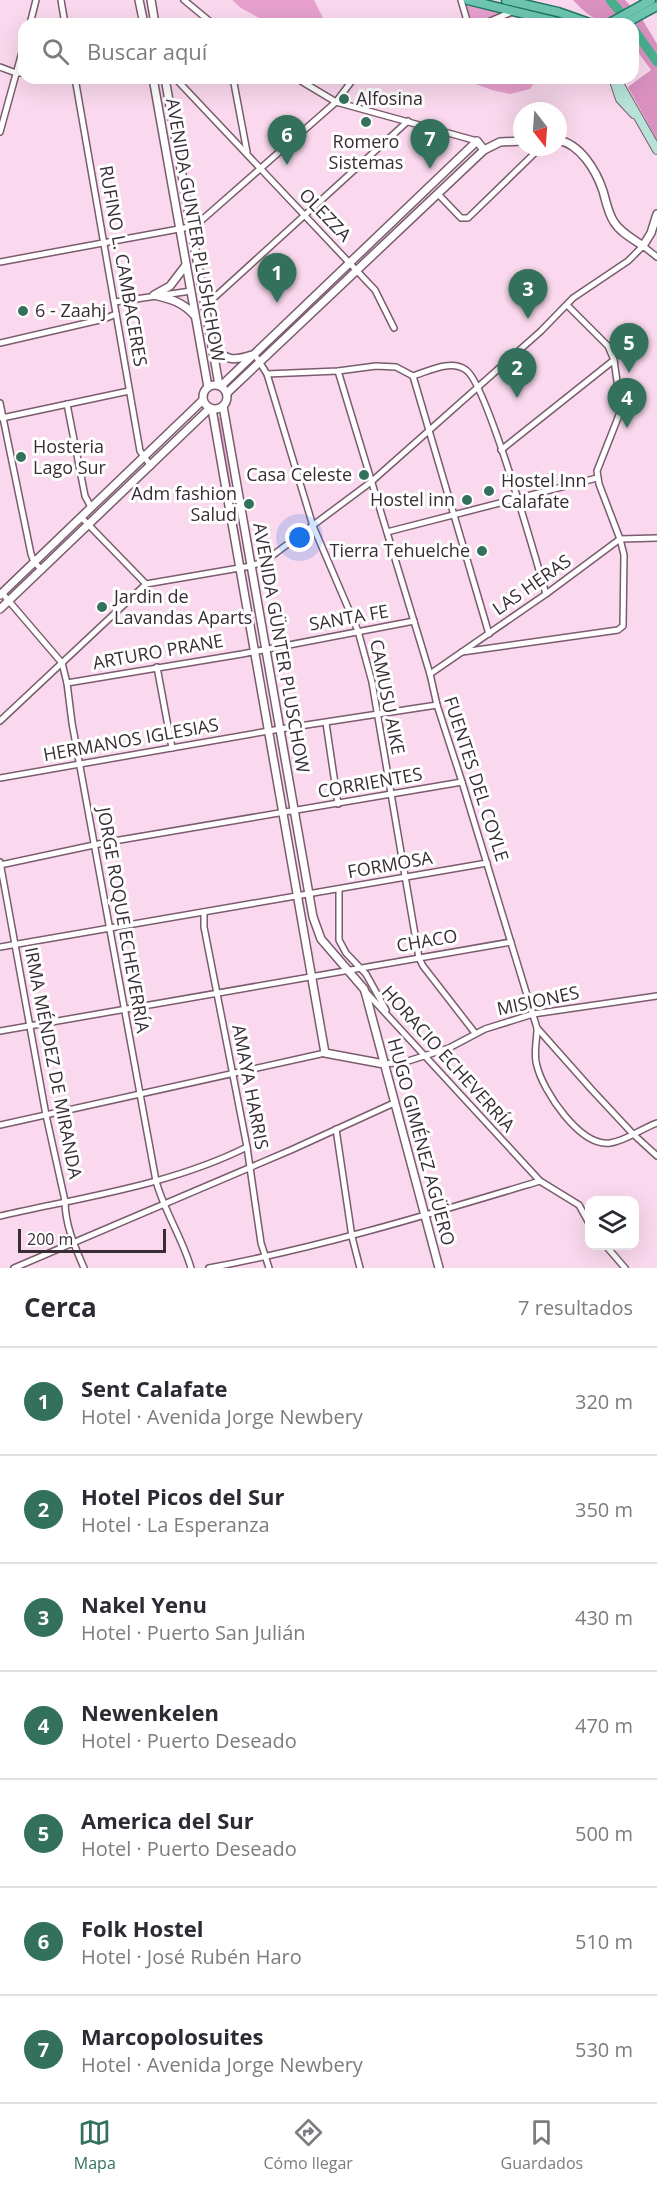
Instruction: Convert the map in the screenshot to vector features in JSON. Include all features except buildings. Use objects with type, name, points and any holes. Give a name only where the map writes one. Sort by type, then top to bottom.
[{"type":"main road","points":[[468,0],[543,18]]},
{"type":"main road","points":[[506,0],[552,10],[575,18]]},
{"type":"main road","points":[[631,18],[651,0]]},
{"type":"main road","points":[[622,18],[642,9],[657,6]]},
{"type":"main road","points":[[618,84],[657,150]]},
{"type":"street","points":[[32,18],[36,0]]},
{"type":"street","points":[[61,0],[64,18]]},
{"type":"street","points":[[139,0],[143,18]]},
{"type":"street","points":[[151,0],[154,18]]},
{"type":"street","points":[[184,0],[206,18]]},
{"type":"street","points":[[461,0],[466,18]]},
{"type":"street","points":[[498,18],[516,11]]},
{"type":"street","points":[[0,132],[18,66]]},
{"type":"street","points":[[0,67],[16,73]]},
{"type":"street","name":"RUFINO L. CAMBACERES","points":[[76,84],[129,391],[143,458]]},
{"type":"street","name":"AVENIDA GUNTER PLUSHCHOW","points":[[154,84],[208,387]]},
{"type":"street","name":"AVENIDA GUNTER PLUSHCHOW","points":[[166,84],[220,386]]},
{"type":"street","name":"OLEZZA","points":[[181,84],[375,290],[394,328]]},
{"type":"street","points":[[234,84],[247,154]]},
{"type":"street","points":[[306,84],[336,102],[477,141],[484,150]]},
{"type":"street","points":[[0,262],[192,228],[202,222],[336,102],[350,84]]},
{"type":"street","points":[[205,306],[408,121]]},
{"type":"street","points":[[211,408],[203,400],[203,393],[208,387],[220,386],[255,355],[477,141]]},
{"type":"street","points":[[227,393],[484,150],[500,142],[513,141]]},
{"type":"street","points":[[567,143],[573,145],[583,156],[599,181],[612,220],[620,229],[657,257]]},
{"type":"street","points":[[165,146],[176,144]]},
{"type":"street","points":[[438,194],[458,216],[465,219],[473,215],[532,156]]},
{"type":"street","points":[[412,203],[420,211]]},
{"type":"street","points":[[0,721],[146,584],[251,566],[266,561],[371,482],[541,331],[567,305],[628,261],[651,233],[657,213]]},
{"type":"street","points":[[154,295],[170,286],[187,269],[193,268],[200,271]]},
{"type":"street","points":[[115,302],[154,295],[191,291],[198,293],[202,289]]},
{"type":"street","points":[[154,295],[177,301],[195,316]]},
{"type":"street","points":[[462,652],[618,630],[624,623],[625,564],[620,539],[597,478],[598,464],[621,410],[614,360],[608,346],[567,305]]},
{"type":"street","points":[[0,343],[104,319],[116,314]]},
{"type":"street","points":[[212,346],[223,357],[237,360],[255,355]]},
{"type":"street","points":[[255,355],[261,361]]},
{"type":"street","points":[[501,450],[614,360]]},
{"type":"street","name":"CAMUSU AIKE","points":[[261,361],[267,374],[313,526],[358,631],[372,682],[419,958],[476,1034]]},
{"type":"street","points":[[267,374],[338,371],[376,366],[396,367],[413,376],[448,365],[467,370],[478,387],[501,450],[546,594]]},
{"type":"street","name":"FUENTES DEL COYLE","points":[[338,371],[430,674],[437,705],[537,1028],[633,1134],[657,1156]]},
{"type":"street","points":[[413,376],[489,634]]},
{"type":"street","points":[[0,609],[211,408],[223,406],[227,400],[227,393],[220,386]]},
{"type":"street","points":[[2,418],[129,391]]},
{"type":"street","points":[[1,594],[203,400]]},
{"type":"street","points":[[0,403],[34,562],[42,570]]},
{"type":"street","points":[[67,404],[85,496],[91,507]]},
{"type":"street","name":"AVENIDA GÜNTER PLUSCHOW","points":[[223,406],[309,894]]},
{"type":"street","name":"AVENIDA GÜNTER PLUSCHOW","points":[[211,408],[325,1053]]},
{"type":"street","points":[[0,435],[8,442]]},
{"type":"street","points":[[143,458],[151,466]]},
{"type":"street","points":[[387,532],[597,478]]},
{"type":"street","points":[[81,517],[146,584]]},
{"type":"street","points":[[620,539],[657,538]]},
{"type":"street","name":"LAS HERAS","points":[[430,674],[546,594],[620,539]]},
{"type":"street","name":"JORGE ROQUE ECHEVERRÍA","points":[[1,594],[62,663],[156,1181],[184,1245],[191,1268]]},
{"type":"street","name":"SANTA FE","points":[[254,650],[414,621]]},
{"type":"street","name":"ARTURO PRANE","points":[[67,683],[254,650]]},
{"type":"street","points":[[157,667],[171,748]]},
{"type":"street","name":"HERMANOS IGLESIAS","points":[[0,778],[268,731],[437,705]]},
{"type":"street","points":[[326,723],[338,804]]},
{"type":"street","name":"CORRIENTES","points":[[0,864],[462,782]]},
{"type":"street","name":"FORMOSA","points":[[0,947],[487,863]]},
{"type":"street","name":"IRMA MÉNDEZ DE MIRANDA","points":[[0,864],[65,1210],[73,1242],[84,1268]]},
{"type":"street","points":[[339,889],[339,940],[346,953],[371,981],[389,1017]]},
{"type":"street","name":"HORACIO ECHEVERRÍA","points":[[309,894],[317,932],[364,989],[540,1181],[579,1205],[585,1216]]},
{"type":"street","name":"AMAYA HARRIS","points":[[204,912],[204,927],[247,1147],[261,1243],[269,1268]]},
{"type":"street","name":"CHACO","points":[[0,1031],[511,942]]},
{"type":"street","name":"HUGO GIMÉNEZ AGÜERO","points":[[364,989],[439,1268]]},
{"type":"street","name":"MISIONES","points":[[325,1053],[384,1064],[405,1062],[455,1046],[476,1034],[533,1014],[657,996]]},
{"type":"street","points":[[537,1028],[537,1066],[551,1099],[559,1111],[575,1126],[601,1142],[610,1143],[657,1123]]},
{"type":"street","points":[[0,1125],[325,1053]]},
{"type":"street","points":[[14,1268],[394,1103]]},
{"type":"street","points":[[336,1129],[352,1237],[360,1268]]},
{"type":"street","points":[[0,1216],[156,1181],[203,1166],[247,1147]]},
{"type":"street","points":[[209,1268],[266,1258],[352,1237],[540,1181]]},
{"type":"street","points":[[610,1250],[625,1268]]},
{"type":"shaded area","points":[[232,0],[314,0],[323,18],[259,18]]},
{"type":"shaded area","points":[[573,0],[625,0],[642,19],[657,44],[657,140],[628,87],[632,84],[639,84],[639,79],[651,70],[639,53],[639,18],[593,18]]},
{"type":"shaded area","points":[[466,2],[506,12],[492,18],[469,18],[464,3]]},
{"type":"shaded area","points":[[476,84],[533,84],[530,89],[510,94]]},
{"type":"shaded area","points":[[217,417],[220,418],[244,563],[243,563]]},
{"type":"waterway","points":[[610,0],[625,18]]},
{"type":"waterway","points":[[639,36],[657,62]]},
{"type":"place","name":"Alfosina","points":[[344,99]]},
{"type":"place","name":"Romero Sistemas","points":[[366,122]]},
{"type":"place","name":"Folk Hostel","points":[[287,165]]},
{"type":"place","name":"Marcopolosuites","points":[[430,169]]},
{"type":"place","name":"Sent Calafate","points":[[277,303]]},
{"type":"place","name":"6 - Zaahj","points":[[23,311]]},
{"type":"place","name":"Nakel Yenu","points":[[528,319]]},
{"type":"place","name":"America del Sur","points":[[629,373]]},
{"type":"place","name":"Hotel Picos del Sur","points":[[517,398]]},
{"type":"place","name":"Newenkelen","points":[[627,428]]},
{"type":"place","name":"Hosteria Lago Sur","points":[[21,457]]},
{"type":"place","name":"Casa Celeste","points":[[364,475]]},
{"type":"place","name":"Hostel Inn Calafate","points":[[489,491]]},
{"type":"place","name":"Hostel inn","points":[[467,500]]},
{"type":"place","name":"Adm fashion Salud","points":[[249,504]]},
{"type":"place","name":"Tierra Tehuelche","points":[[482,551]]},
{"type":"place","name":"Jardin de Lavandas Aparts","points":[[102,607]]}]
